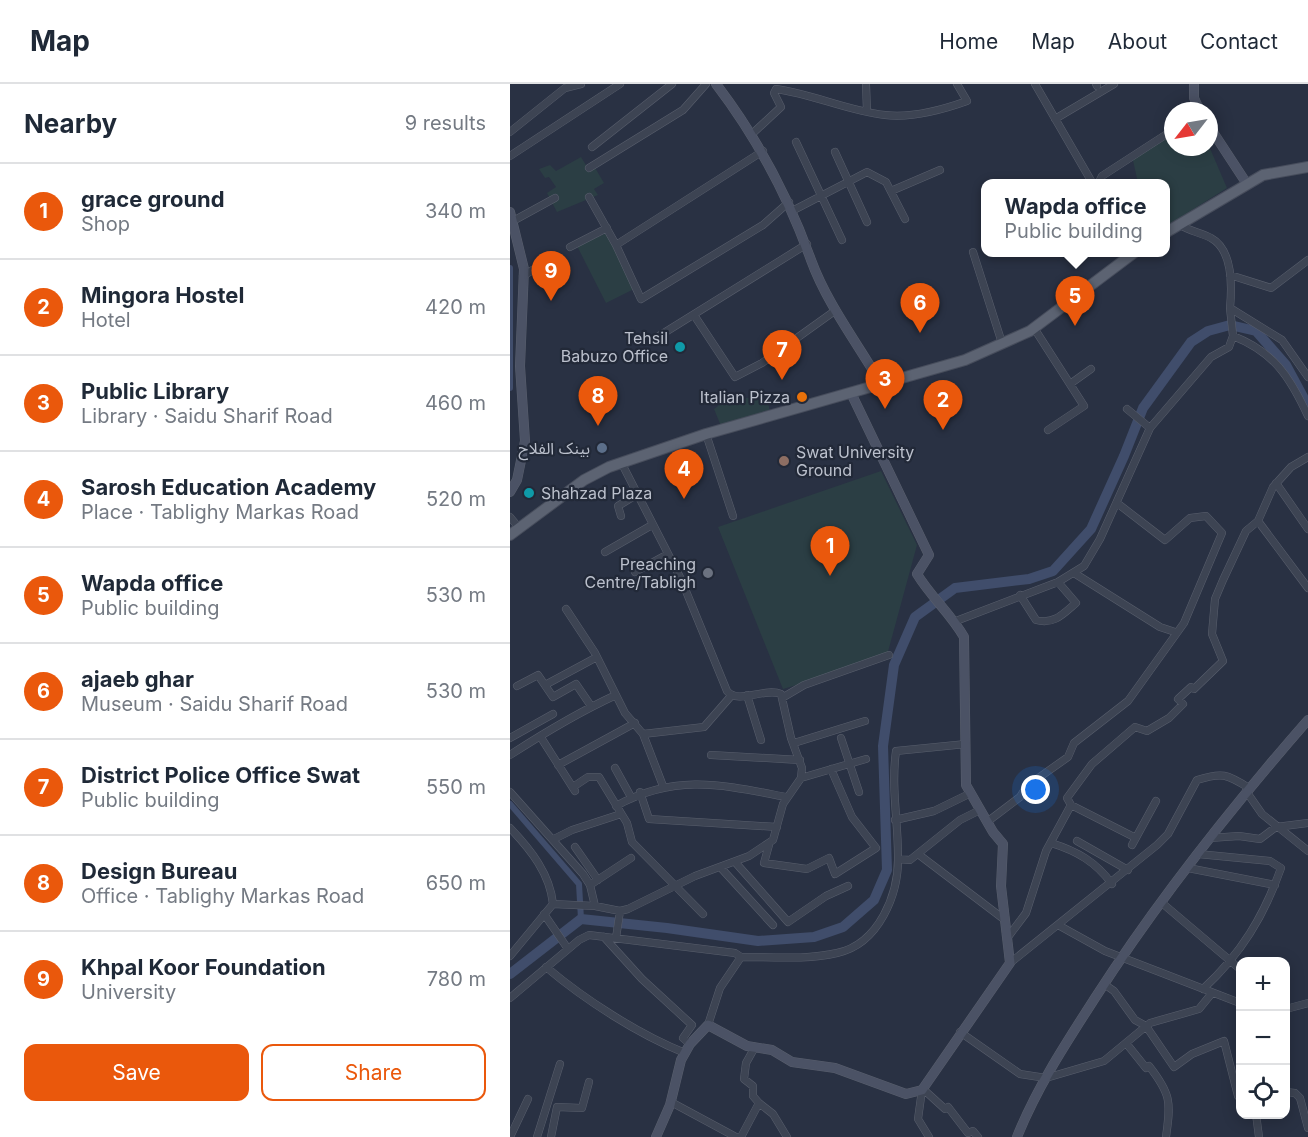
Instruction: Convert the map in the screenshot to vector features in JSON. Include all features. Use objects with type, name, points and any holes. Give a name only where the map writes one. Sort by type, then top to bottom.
[{"type":"main road","points":[[1170,230],[1263,175],[1308,167]]},
{"type":"main road","points":[[515,531],[583,478],[607,466],[707,433],[965,360],[1034,328],[1129,257]]},
{"type":"main road","points":[[515,531],[584,480],[621,462],[707,433]]},
{"type":"street","points":[[510,132],[565,88],[581,84]]},
{"type":"street","points":[[510,156],[620,84]]},
{"type":"street","points":[[592,147],[672,84]]},
{"type":"street","points":[[590,168],[683,111],[706,84]]},
{"type":"street","points":[[716,84],[763,151],[791,206],[807,244],[811,261],[836,309],[881,384]]},
{"type":"street","points":[[866,84],[867,111]]},
{"type":"street","points":[[752,134],[781,107],[773,90],[795,88],[867,111],[885,115],[910,116],[967,101],[957,84]]},
{"type":"street","points":[[1035,84],[1091,179]]},
{"type":"street","points":[[1055,119],[1114,84]]},
{"type":"street","points":[[1194,84],[1196,102]]},
{"type":"street","points":[[1100,179],[1164,136]]},
{"type":"street","points":[[1218,140],[1247,184]]},
{"type":"street","points":[[796,142],[842,240]]},
{"type":"street","points":[[616,245],[763,151]]},
{"type":"street","points":[[835,152],[867,222]]},
{"type":"street","points":[[891,191],[940,170]]},
{"type":"street","points":[[589,197],[616,245],[641,299],[791,206],[821,195],[867,172],[886,182],[905,219]]},
{"type":"street","points":[[510,492],[518,480],[525,441],[520,366],[523,276],[521,255],[511,217],[555,198]]},
{"type":"street","points":[[952,618],[1058,582],[1084,566],[1117,503],[1149,428],[1211,357],[1229,347],[1233,336],[1230,275],[1224,255],[1216,242],[1180,225]]},
{"type":"street","points":[[570,247],[607,228]]},
{"type":"street","points":[[659,336],[807,244]]},
{"type":"street","points":[[973,252],[1002,343]]},
{"type":"street","points":[[523,276],[552,258]]},
{"type":"street","points":[[1230,275],[1271,288],[1308,260]]},
{"type":"street","points":[[1230,308],[1282,340],[1308,376]]},
{"type":"street","points":[[693,315],[735,377],[762,363],[836,309]]},
{"type":"street","points":[[1034,328],[1084,406],[1048,430]]},
{"type":"street","points":[[1233,336],[1253,344],[1280,366],[1308,416]]},
{"type":"street","points":[[1070,384],[1091,369]]},
{"type":"street","points":[[850,393],[929,555],[917,574],[964,637],[966,785],[987,822],[1003,844],[1001,886],[1010,963]]},
{"type":"street","points":[[1127,409],[1149,428]]},
{"type":"street","points":[[707,433],[733,516]]},
{"type":"street","points":[[1156,801],[1133,841],[1071,805],[1067,798],[1092,764],[1135,727],[1147,731],[1169,718],[1183,704],[1178,699],[1191,687],[1194,689],[1223,661],[1212,634],[1215,599],[1246,531],[1258,521],[1276,483],[1291,467],[1308,457]]},
{"type":"street","points":[[621,462],[668,554],[731,696]]},
{"type":"street","points":[[1276,483],[1308,529]]},
{"type":"street","points":[[621,516],[618,506],[636,495]]},
{"type":"street","points":[[987,822],[1020,796],[1027,786],[1068,757],[1074,743],[1128,701],[1184,622],[1222,533],[1206,516],[1190,518],[1165,540],[1117,503]]},
{"type":"street","points":[[510,518],[515,531]]},
{"type":"street","points":[[1258,521],[1308,588]]},
{"type":"street","points":[[605,552],[652,525]]},
{"type":"street","points":[[635,572],[668,554]]},
{"type":"street","points":[[1074,573],[1160,627],[1175,632]]},
{"type":"street","points":[[1020,595],[1036,620],[1046,623],[1056,620],[1076,603],[1058,582]]},
{"type":"street","points":[[566,609],[597,657],[625,713],[643,734],[663,786]]},
{"type":"street","points":[[782,698],[804,685],[889,655]]},
{"type":"street","points":[[545,684],[597,657]]},
{"type":"street","points":[[517,686],[538,675],[553,697],[576,684],[591,706]]},
{"type":"street","points":[[643,734],[704,727],[731,696],[775,691],[781,693],[800,760],[801,778]]},
{"type":"street","points":[[510,755],[591,706],[616,695]]},
{"type":"street","points":[[747,695],[761,740]]},
{"type":"street","points":[[510,738],[553,714]]},
{"type":"street","points":[[1017,1137],[1046,1078],[1122,957],[1247,790],[1308,720]]},
{"type":"street","points":[[794,743],[865,721]]},
{"type":"street","points":[[558,765],[635,723]]},
{"type":"street","points":[[540,736],[574,789],[588,777],[599,777],[621,814],[632,842],[704,914]]},
{"type":"street","points":[[841,738],[859,792]]},
{"type":"street","points":[[510,998],[567,948],[589,936],[724,951],[741,957],[810,957],[839,953],[854,946],[866,936],[888,909],[897,880],[898,859],[892,777],[896,751],[966,744]]},
{"type":"street","points":[[711,755],[800,760]]},
{"type":"street","points":[[831,769],[852,817],[876,848],[835,874],[829,858],[807,869],[764,863],[786,797],[801,778],[831,769],[866,759]]},
{"type":"street","points":[[615,768],[631,797]]},
{"type":"street","points":[[929,1137],[918,1119],[922,1089],[1010,963],[1112,884],[1168,834],[1197,780],[1212,775],[1228,775],[1247,790],[1262,814],[1308,851]]},
{"type":"street","points":[[616,806],[640,792],[663,786],[690,784],[786,797]]},
{"type":"street","points":[[510,792],[554,839],[590,885],[595,906]]},
{"type":"street","points":[[640,792],[649,819],[777,827]]},
{"type":"street","points":[[895,820],[934,811],[971,793]]},
{"type":"street","points":[[1008,937],[1026,913],[1046,851],[1071,805]]},
{"type":"street","points":[[898,859],[910,860],[960,820],[980,810]]},
{"type":"street","points":[[554,839],[572,830],[621,814]]},
{"type":"street","points":[[1210,838],[1239,836],[1260,839],[1276,827],[1308,823]]},
{"type":"street","points":[[510,956],[553,904],[551,886],[533,855],[511,830]]},
{"type":"street","points":[[1077,841],[1128,870]]},
{"type":"street","points":[[1051,843],[1066,848],[1098,865],[1112,884]]},
{"type":"street","points":[[553,904],[595,906],[620,911],[628,909],[676,885],[722,868],[769,845]]},
{"type":"street","points":[[575,848],[598,880]]},
{"type":"street","points":[[918,854],[1005,920]]},
{"type":"street","points":[[1198,854],[1270,861],[1281,868],[1246,943],[1203,989]]},
{"type":"street","points":[[590,885],[631,858]]},
{"type":"street","points":[[735,862],[788,922],[826,896],[848,886]]},
{"type":"street","points":[[722,868],[773,925]]},
{"type":"street","points":[[1188,868],[1275,885]]},
{"type":"street","points":[[1162,903],[1236,964]]},
{"type":"street","points":[[616,938],[620,911]]},
{"type":"street","points":[[545,915],[567,948]]},
{"type":"street","points":[[1058,925],[1086,942],[1236,1002]]},
{"type":"street","points":[[604,937],[642,980],[692,1025],[683,1038],[688,1048]]},
{"type":"street","points":[[656,1137],[671,1102],[678,1066],[688,1048],[708,1025],[720,988],[741,957]]},
{"type":"street","points":[[546,967],[645,1034],[688,1048]]},
{"type":"street","points":[[1104,984],[1114,991],[1135,1020],[1146,1026],[1174,1067],[1192,1054],[1224,1041],[1236,1088]]},
{"type":"street","points":[[960,1032],[1020,1074],[1046,1078],[1081,1070],[1104,1061],[1146,1026],[1199,1009],[1212,993]]},
{"type":"street","points":[[1290,1008],[1308,1003]]},
{"type":"street","points":[[708,1025],[747,1046],[772,1050],[792,1062],[835,1068],[906,1094],[922,1089]]},
{"type":"street","points":[[1125,1043],[1146,1068],[1149,1066],[1167,1089],[1170,1101],[1166,1137]]},
{"type":"street","points":[[755,1047],[746,1062],[744,1078],[753,1086],[753,1096],[773,1114],[787,1137]]},
{"type":"street","points":[[537,1137],[560,1064]]},
{"type":"street","points":[[551,1137],[557,1107],[582,1108],[589,1082]]},
{"type":"street","points":[[922,1089],[945,1109],[948,1107],[968,1133],[973,1131],[978,1137]]},
{"type":"street","points":[[1290,1092],[1295,1093],[1300,1098],[1308,1128],[1305,1137]]},
{"type":"street","points":[[510,1137],[528,1099]]},
{"type":"street","points":[[671,1102],[736,1137]]},
{"type":"street","points":[[741,1137],[759,1103]]},
{"type":"street","points":[[1257,1119],[1259,1137]]},
{"type":"shaded area","points":[[1164,138],[1164,156],[1213,156],[1227,188],[1170,224],[1170,179],[1137,179],[1132,156]]},
{"type":"shaded area","points":[[581,157],[589,170],[594,166],[604,183],[594,189],[598,195],[557,212],[547,193],[556,187],[549,177],[545,178],[539,169],[550,165],[556,171]]},
{"type":"shaded area","points":[[609,232],[636,288],[606,303],[577,246]]},
{"type":"shaded area","points":[[767,396],[770,413],[721,426],[714,409],[726,400]]},
{"type":"shaded area","points":[[881,471],[917,545],[886,659],[783,689],[718,527]]},
{"type":"waterway","points":[[510,268],[510,388]]},
{"type":"waterway","points":[[510,974],[581,919],[758,941],[814,937],[843,927],[874,900],[887,870],[883,746],[894,665],[915,617],[955,588],[1029,579],[1053,571],[1091,529],[1143,408],[1191,342],[1208,331],[1230,325],[1256,331],[1286,365],[1308,406]]},
{"type":"waterway","points":[[510,804],[579,884],[581,919]]},
{"type":"place","name":"Khpal Koor Foundation","points":[[551,301]]},
{"type":"place","name":"Wapda office","points":[[1075,326]]},
{"type":"place","name":"ajaeb ghar","points":[[920,333]]},
{"type":"place","name":"Tehsil Babuzo Office","points":[[680,347]]},
{"type":"place","name":"District Police Office Swat","points":[[782,380]]},
{"type":"place","name":"Italian Pizza","points":[[802,397]]},
{"type":"place","name":"Public Library","points":[[885,409]]},
{"type":"place","name":"Design Bureau","points":[[598,426]]},
{"type":"place","name":"Mingora Hostel","points":[[943,430]]},
{"type":"place","name":"بینک الفلاح","points":[[602,448]]},
{"type":"place","name":"Swat University Ground","points":[[784,461]]},
{"type":"place","name":"Shahzad Plaza","points":[[529,493]]},
{"type":"place","name":"Sarosh Education Academy","points":[[684,499]]},
{"type":"place","name":"Preaching Centre/Tabligh","points":[[708,573]]},
{"type":"place","name":"grace ground","points":[[830,576]]}]
